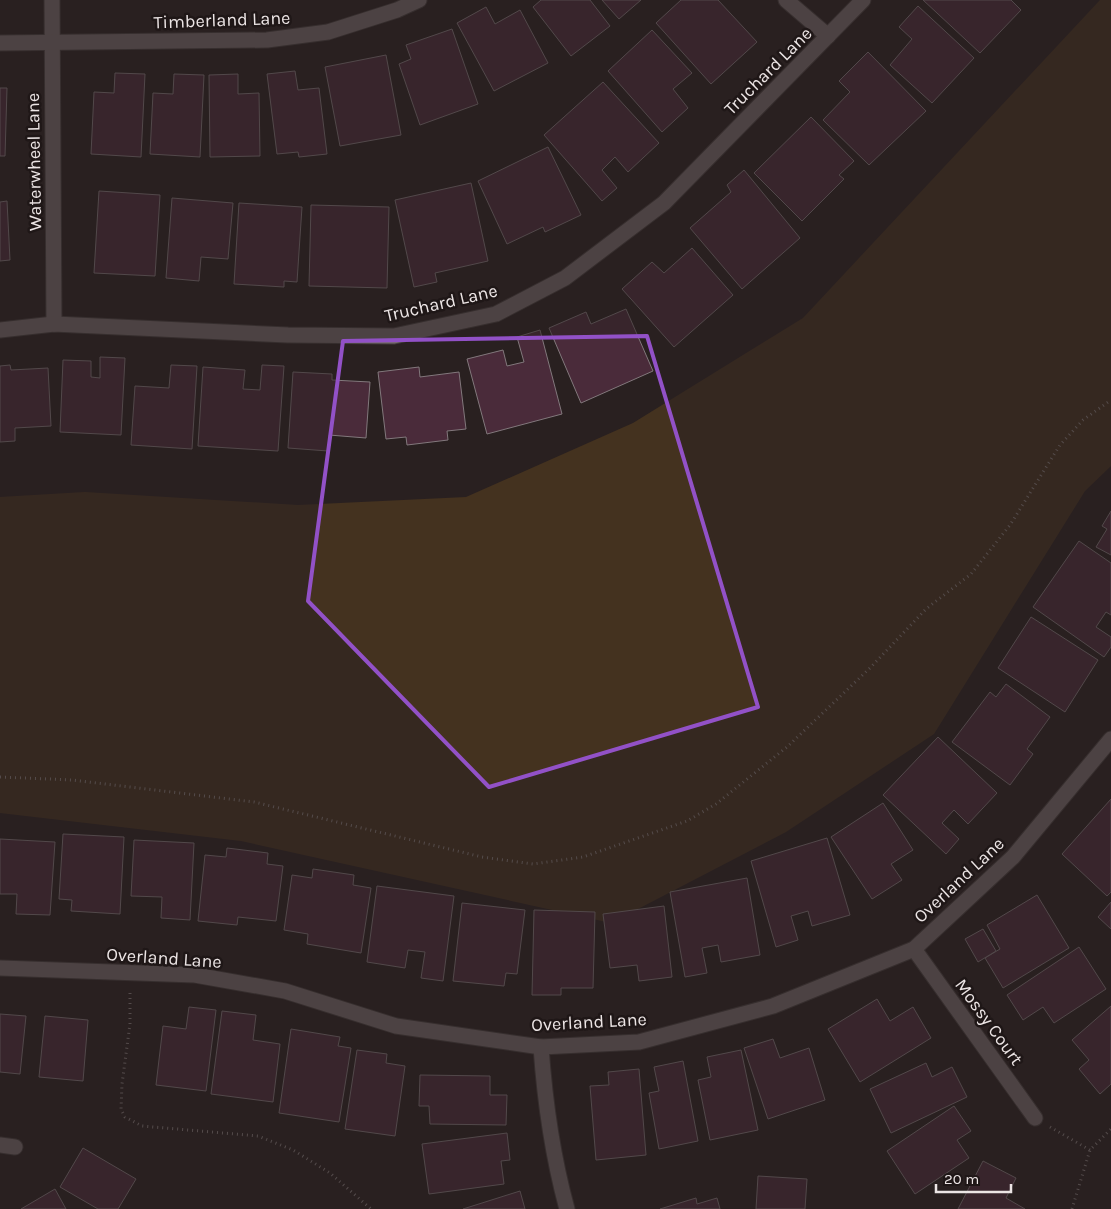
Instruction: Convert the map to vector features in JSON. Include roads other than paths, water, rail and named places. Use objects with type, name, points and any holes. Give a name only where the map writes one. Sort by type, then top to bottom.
[{"type":"street","name":"Waterwheel Lane","points":[[52,0],[54,324]]},
{"type":"street","name":"Timberland Lane","points":[[0,43],[267,40],[328,32],[397,10],[419,0]]},
{"type":"street","points":[[786,0],[828,36]]},
{"type":"street","name":"Truchard Lane","points":[[0,330],[54,324],[288,335],[394,336],[496,314],[566,278],[664,203],[863,0]]},
{"type":"street","name":"Overland Lane","points":[[0,968],[195,975],[285,991],[396,1026],[541,1047],[639,1042],[772,1006],[914,949],[1014,857],[1110,743]]},
{"type":"street","name":"Mossy Court","points":[[914,949],[1035,1118]]},
{"type":"street","points":[[541,1047],[546,1112],[555,1166],[567,1209]]}]
